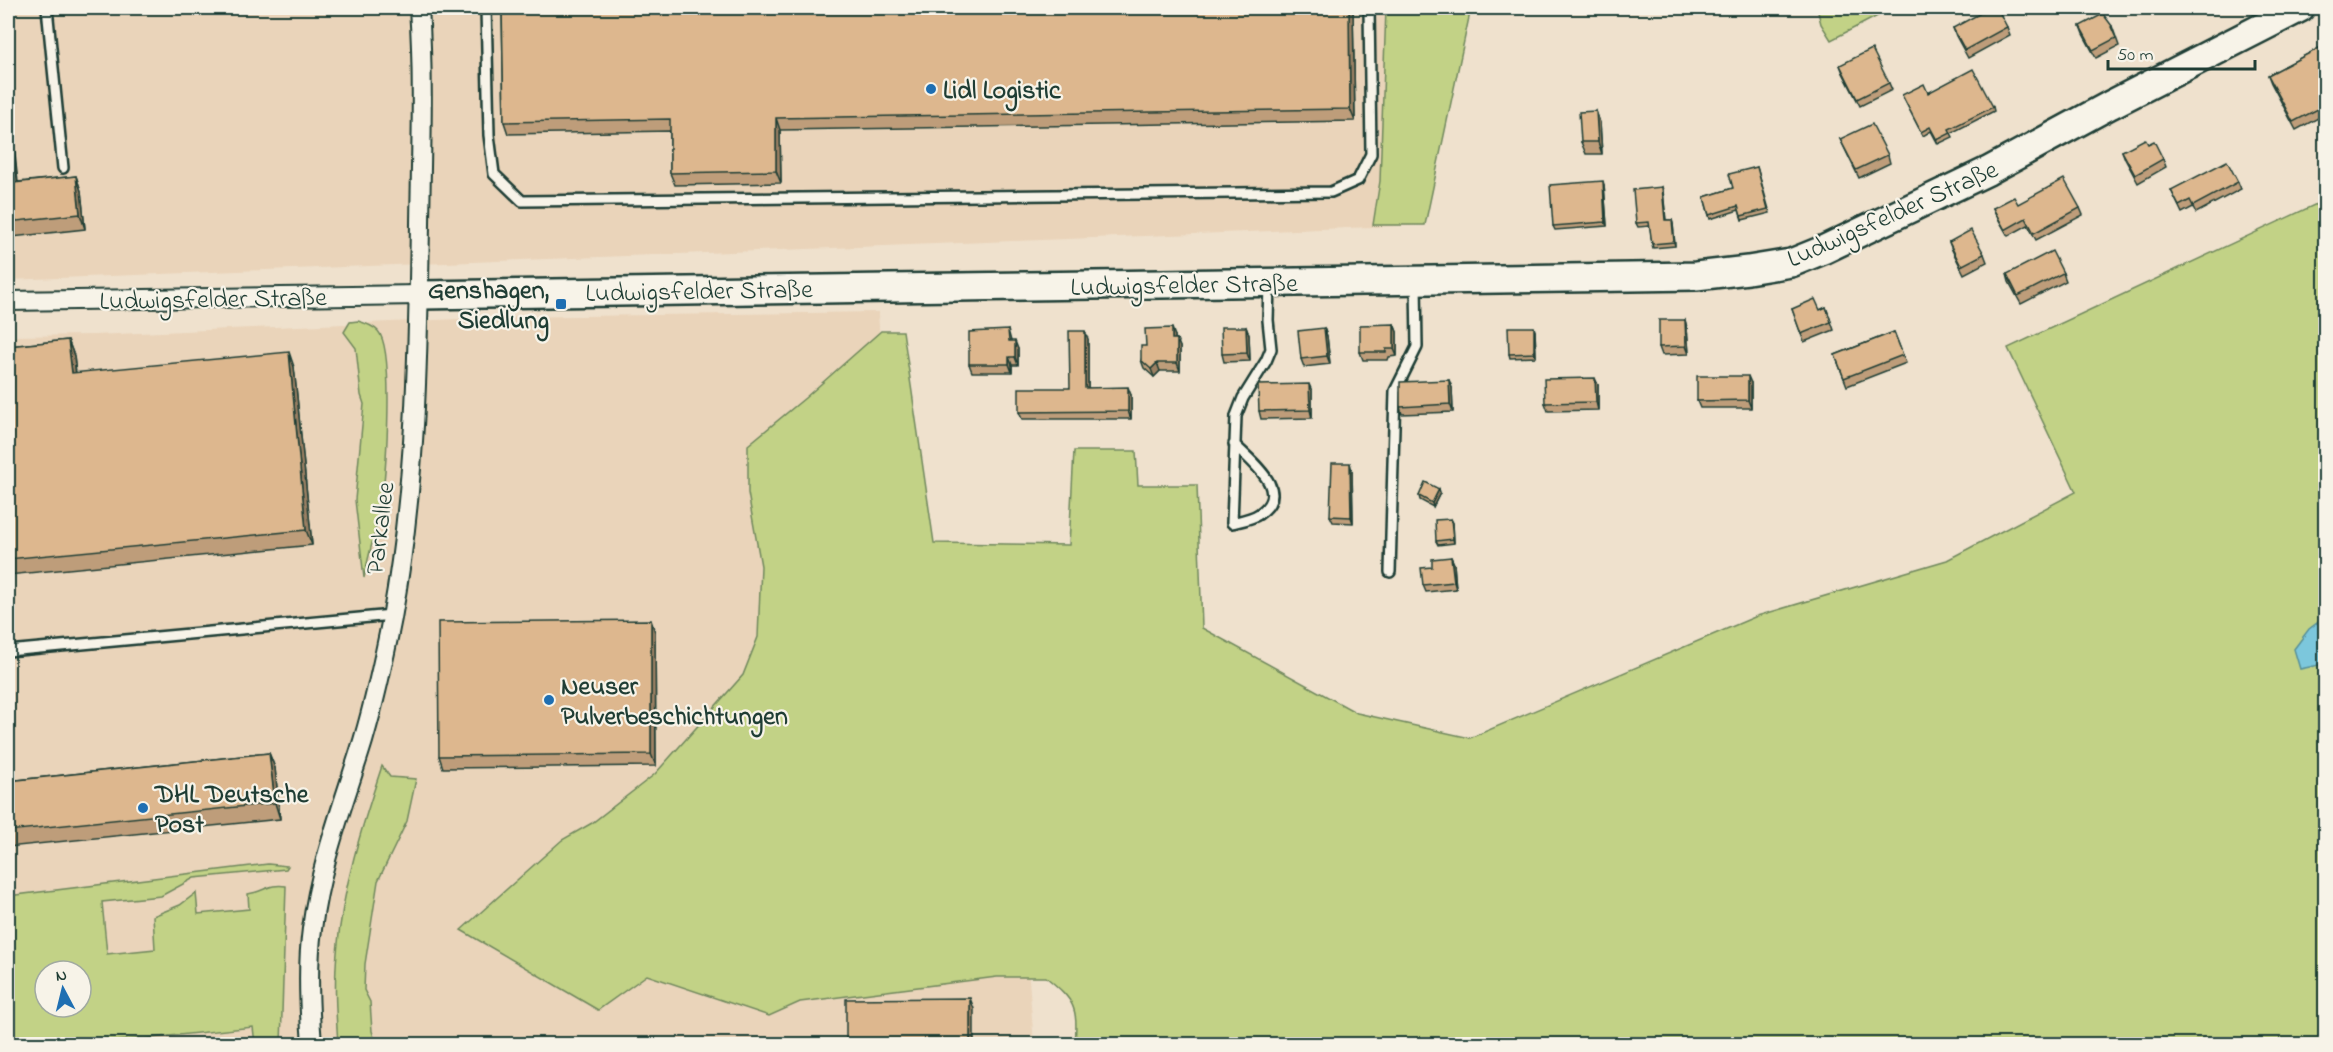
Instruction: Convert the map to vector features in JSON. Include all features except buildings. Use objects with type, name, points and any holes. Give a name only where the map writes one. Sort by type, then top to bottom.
[{"type":"street","name":"Parkallee","points":[[312,1044],[309,1008],[312,929],[330,843],[363,740],[382,667],[406,530],[414,442],[421,295],[422,63],[419,8]]},
{"type":"street","name":"Ludwigsfelder Straße","points":[[8,301],[1696,276],[1748,270],[1791,263],[1833,245],[1988,171],[2110,105],[2300,8]]},
{"type":"lane","points":[[47,8],[63,168]]},
{"type":"lane","points":[[486,8],[489,135],[494,174],[522,201],[1331,192],[1358,180],[1371,154],[1369,8]]},
{"type":"lane","points":[[1390,572],[1395,391],[1417,347],[1416,280]]},
{"type":"lane","points":[[1234,444],[1271,482],[1273,494],[1259,515],[1232,523],[1234,444],[1236,416],[1243,398],[1271,349],[1268,320],[1269,283]]},
{"type":"lane","points":[[8,651],[392,615]]},
{"type":"shaded area","points":[[8,8],[1471,8],[1425,225],[8,280]]},
{"type":"shaded area","points":[[878,312],[882,372],[1028,966],[1034,1044],[8,1044],[8,336],[94,335],[504,317]]},
{"type":"green space","points":[[1386,8],[1471,8],[1425,225],[1373,225],[1380,181]]},
{"type":"green space","points":[[1817,8],[1893,8],[1831,40],[1821,24]]},
{"type":"green space","points":[[2325,200],[2325,1044],[1075,1044],[1075,1013],[1069,999],[1046,977],[997,977],[800,1002],[769,1016],[647,975],[598,1010],[461,930],[562,840],[592,823],[655,774],[743,675],[758,637],[761,566],[748,493],[748,445],[881,331],[903,331],[934,543],[1069,545],[1074,451],[1136,451],[1138,485],[1197,485],[1202,628],[1357,713],[1470,738],[1757,616],[1947,560],[2076,492],[2008,348]]},
{"type":"green space","points":[[358,321],[378,331],[383,342],[388,385],[387,438],[382,498],[364,578],[355,500],[364,404],[356,348],[344,332],[350,322]]},
{"type":"green space","points":[[382,766],[390,777],[416,779],[407,821],[378,881],[365,964],[364,990],[370,1002],[372,1031],[376,1044],[338,1044],[336,976],[343,905],[354,858]]},
{"type":"green space","points":[[268,864],[288,866],[286,869],[194,878],[161,896],[102,902],[107,954],[155,949],[153,916],[180,905],[196,893],[198,914],[249,909],[248,894],[275,886],[286,886],[281,1044],[255,1044],[253,1027],[95,1044],[8,1044],[8,896]]},
{"type":"water","points":[[2325,617],[2325,667],[2319,665],[2300,669],[2294,649],[2309,629]]},
{"type":"place","name":"Lidl Logistic","points":[[931,89]]},
{"type":"place","name":"Genshagen, Siedlung","points":[[561,304]]},
{"type":"place","name":"Neuser Pulverbeschichtungen","points":[[549,700]]},
{"type":"place","name":"DHL Deutsche Post","points":[[143,808]]}]
